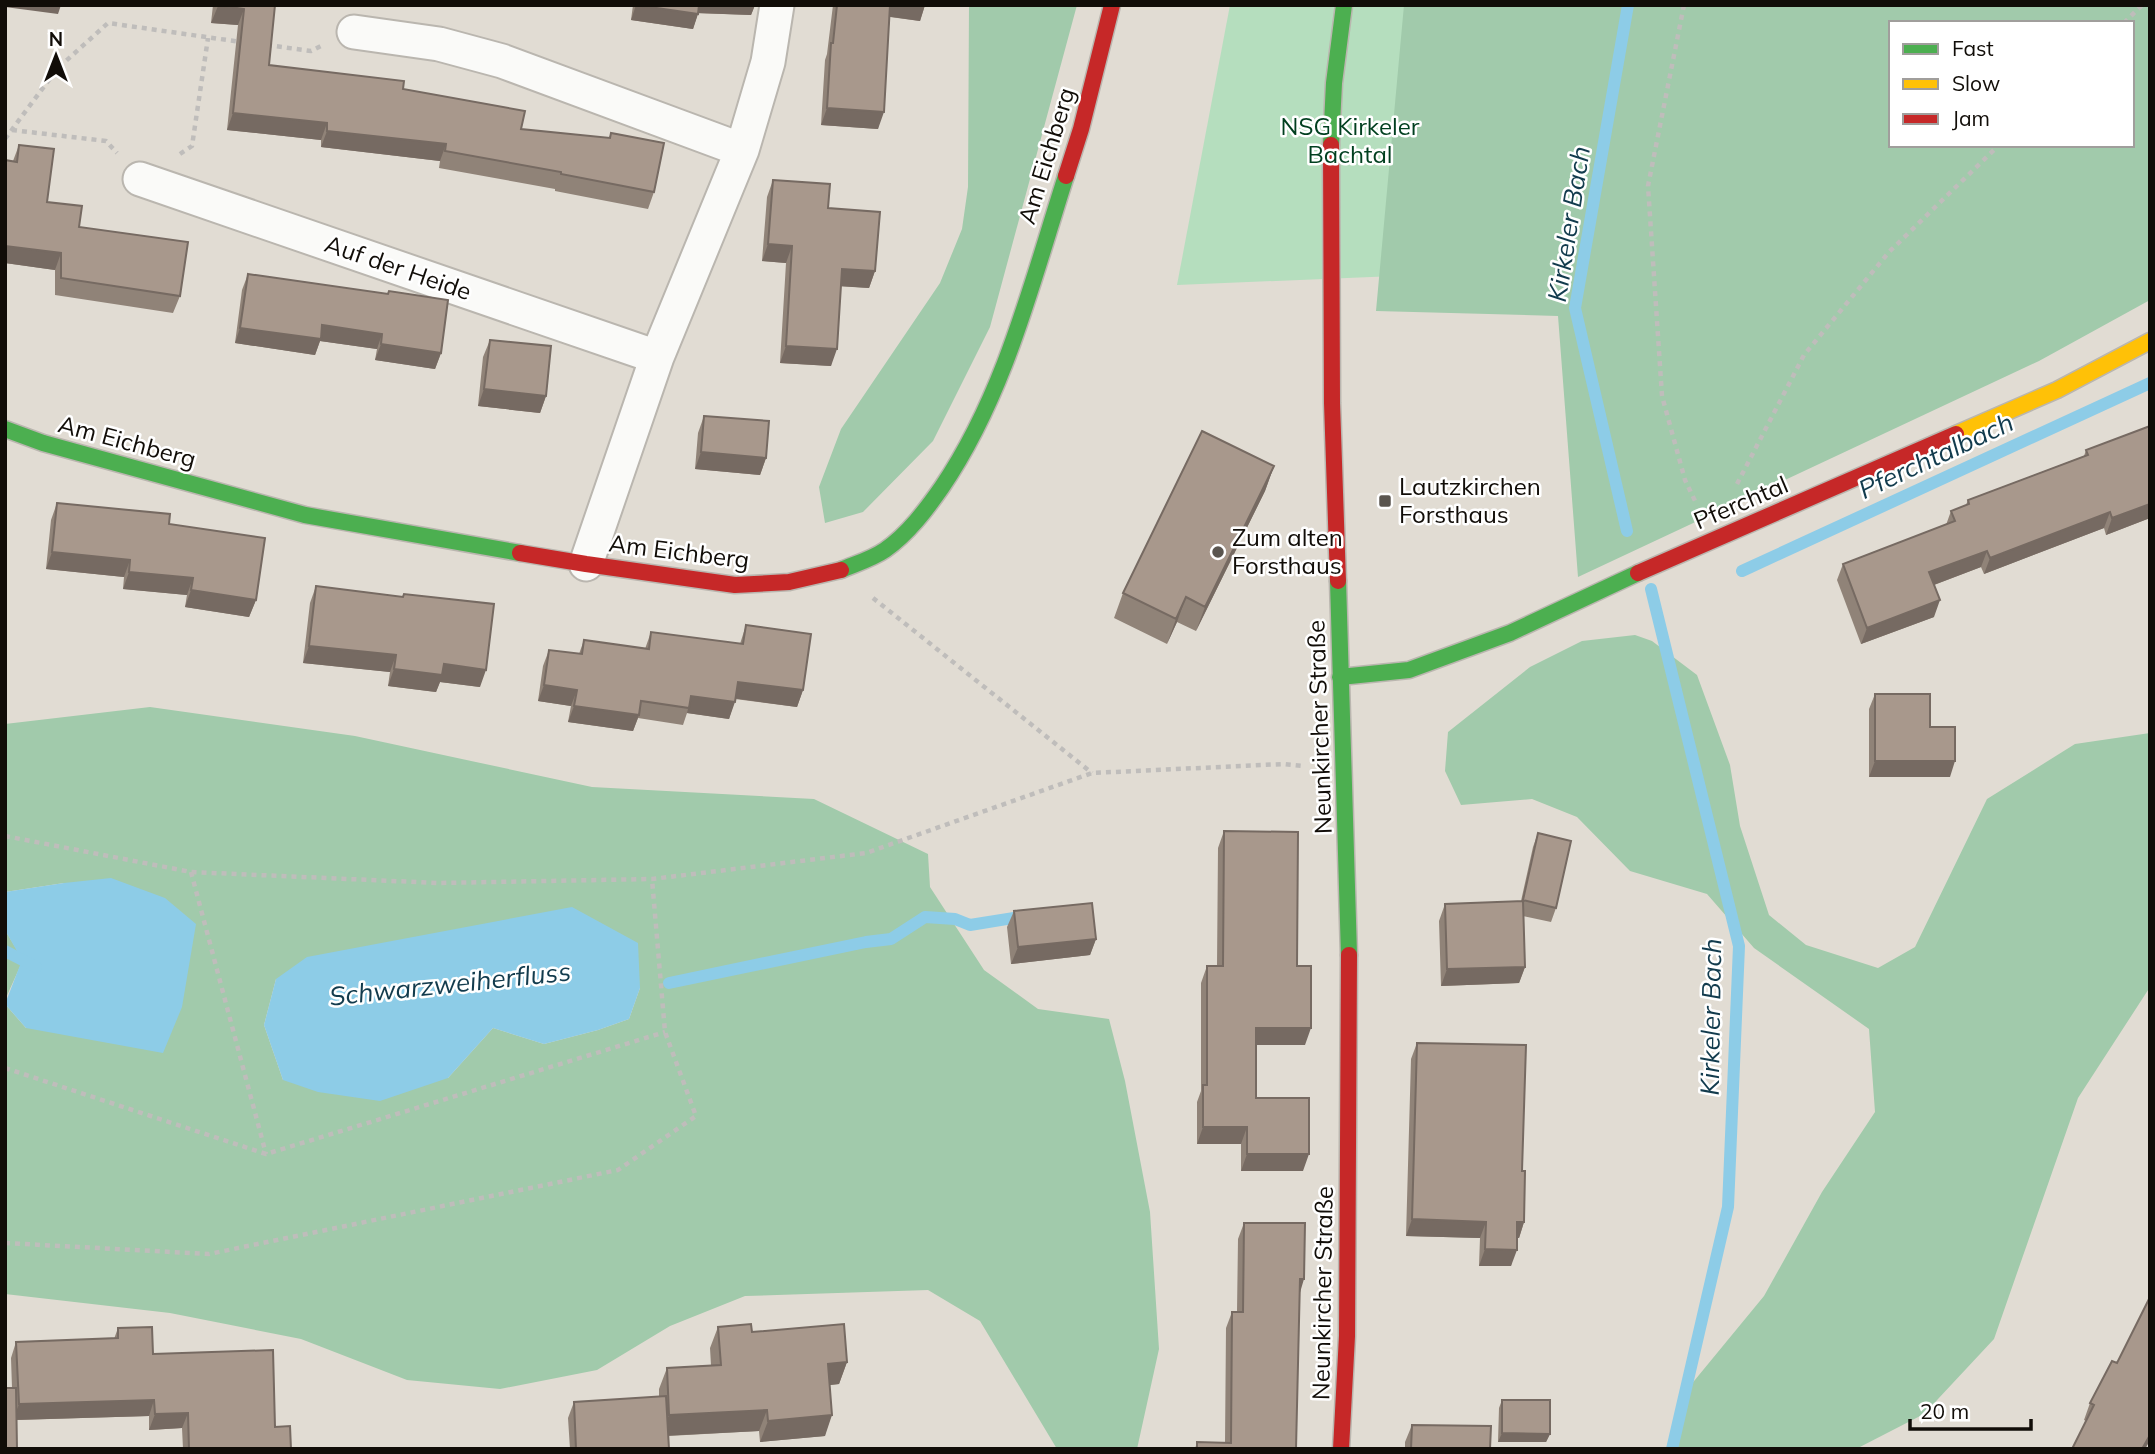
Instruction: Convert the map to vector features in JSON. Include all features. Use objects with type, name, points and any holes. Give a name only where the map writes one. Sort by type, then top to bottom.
[{"type":"street","points":[[586,564],[657,357],[742,150],[768,62],[777,5]]},
{"type":"street","name":"Am Eichberg","points":[[5,429],[43,443],[305,515],[586,564],[735,585],[789,582],[839,571],[884,551],[921,517],[954,469],[986,411],[1012,345],[1081,129],[1112,5]]},
{"type":"street","name":"Neunkircher Straße","points":[[1341,1449],[1347,1336],[1349,950],[1332,403],[1329,177],[1334,83],[1344,5]]},
{"type":"street","points":[[354,32],[439,44],[502,61],[742,150]]},
{"type":"street","name":"Auf der Heide","points":[[140,179],[657,357]]},
{"type":"street","name":"Pferchtal","points":[[1340,677],[1409,670],[1497,638],[1659,563],[2057,390],[2150,341]]},
{"type":"path","points":[[1684,5],[1648,186],[1662,396],[1685,480],[1714,540]]},
{"type":"path","points":[[2126,21],[2142,5]]},
{"type":"path","points":[[5,139],[57,69],[108,23],[246,43]]},
{"type":"path","points":[[259,44],[311,51],[354,32]]},
{"type":"path","points":[[12,130],[106,141],[140,179],[192,146],[208,38]]},
{"type":"path","points":[[1732,494],[1804,355],[1889,252],[1996,147]]},
{"type":"path","points":[[839,571],[1092,773]]},
{"type":"path","points":[[5,836],[191,872],[438,883],[652,880],[866,853],[1092,773],[1284,764],[1345,771]]},
{"type":"path","points":[[191,872],[266,1153]]},
{"type":"path","points":[[5,1243],[209,1254],[618,1170],[696,1116],[665,1032],[652,880]]},
{"type":"path","points":[[5,1068],[266,1153],[665,1032]]},
{"type":"green space","points":[[969,5],[1077,5],[990,327],[933,441],[863,512],[825,523],[819,487],[841,429],[940,283],[962,229],[968,187]]},
{"type":"green space","name":"NSG Kirkeler Bachtal","points":[[1230,5],[1669,5],[1609,267],[1177,285]]},
{"type":"green space","points":[[1404,5],[2150,5],[2150,300],[2039,361],[1578,577],[1558,316],[1376,311]]},
{"type":"green space","points":[[1635,635],[1652,641],[1697,675],[1730,765],[1740,826],[1769,915],[1806,945],[1878,968],[1915,947],[1987,799],[2075,744],[2150,733],[2150,987],[2078,1098],[1994,1339],[1924,1414],[1856,1449],[1674,1449],[1685,1392],[1764,1296],[1822,1192],[1875,1112],[1869,1029],[1754,948],[1707,894],[1630,871],[1577,817],[1532,799],[1461,805],[1445,771],[1448,732],[1530,667],[1582,641]]},
{"type":"green space","points":[[150,707],[355,736],[592,787],[814,799],[928,854],[930,887],[984,970],[1038,1009],[1109,1019],[1125,1081],[1150,1212],[1159,1349],[1137,1449],[1057,1449],[980,1321],[928,1290],[745,1296],[670,1326],[597,1370],[500,1389],[407,1380],[301,1339],[170,1313],[5,1294],[5,1004],[26,1028],[64,883],[5,892],[5,724]],"holes":[[[276,979],[640,988],[629,1019],[598,1030],[544,1044],[493,1028],[448,1078],[283,1080],[264,1025]]]},
{"type":"green space","points":[[5,930],[23,960],[5,1000]]},
{"type":"water","points":[[111,878],[165,898],[196,924],[182,1007],[163,1053],[26,1028],[5,1004],[22,960],[5,930],[5,892]]},
{"type":"water","points":[[572,907],[638,943],[640,988],[629,1019],[544,1044],[493,1028],[448,1078],[380,1101],[318,1092],[283,1080],[264,1025],[276,979],[307,957]]},
{"type":"building","points":[[218,5],[275,5],[269,65],[404,81],[403,89],[525,111],[521,129],[610,138],[611,133],[664,143],[654,192],[445,151],[446,144],[327,131],[327,123],[233,113],[244,9]]},
{"type":"building","points":[[636,5],[699,5],[698,14]]},
{"type":"building","points":[[837,5],[890,5],[884,112],[827,108],[831,43]]},
{"type":"building","points":[[19,145],[54,149],[47,202],[82,206],[79,227],[188,242],[180,296],[61,278],[61,253],[5,246],[5,160],[17,162]]},
{"type":"building","points":[[773,180],[830,184],[828,208],[880,212],[875,271],[842,269],[837,349],[786,346],[792,246],[768,244]]},
{"type":"building","points":[[248,274],[448,300],[441,353],[381,344],[382,334],[322,325],[321,339],[240,328]]},
{"type":"building","points":[[490,340],[551,346],[546,396],[484,389]]},
{"type":"building","points":[[704,416],[769,421],[766,458],[701,452]]},
{"type":"building","points":[[2150,426],[2150,504],[2112,518],[2110,512],[1990,558],[1987,551],[1929,572],[1940,600],[1867,628],[1843,564],[1955,521],[1951,511],[1969,504],[1968,500],[2088,455],[2086,450]]},
{"type":"building","points":[[1202,431],[1274,466],[1205,607],[1186,597],[1176,619],[1123,593]]},
{"type":"building","points":[[57,503],[170,514],[169,524],[265,538],[256,600],[191,590],[193,578],[129,572],[130,560],[52,552]]},
{"type":"building","points":[[316,586],[403,597],[404,594],[494,604],[486,670],[444,664],[442,675],[394,669],[396,655],[309,646]]},
{"type":"building","points":[[746,625],[811,634],[803,690],[738,682],[735,702],[691,696],[689,708],[641,701],[639,715],[574,706],[577,690],[544,685],[549,650],[582,654],[584,640],[649,649],[651,632],[743,644]]},
{"type":"building","points":[[1875,694],[1930,694],[1930,727],[1955,727],[1955,761],[1875,761]]},
{"type":"building","points":[[1224,831],[1298,832],[1297,966],[1311,966],[1311,1028],[1256,1028],[1256,1098],[1309,1098],[1309,1154],[1247,1154],[1247,1127],[1203,1127],[1203,1085],[1207,1085],[1207,966],[1223,966]]},
{"type":"building","points":[[1538,833],[1571,841],[1556,908],[1523,900]]},
{"type":"building","points":[[1523,901],[1525,967],[1447,969],[1445,904]]},
{"type":"building","points":[[1092,903],[1096,939],[1018,947],[1014,911]]},
{"type":"building","points":[[1417,1043],[1526,1045],[1522,1171],[1525,1171],[1524,1222],[1517,1222],[1517,1250],[1485,1249],[1486,1222],[1412,1219]]},
{"type":"building","points":[[1244,1223],[1305,1223],[1304,1279],[1300,1279],[1296,1449],[1197,1449],[1197,1442],[1231,1443],[1232,1312],[1243,1312]]},
{"type":"building","points":[[2150,1297],[2150,1435],[2142,1449],[2072,1449],[2094,1405],[2090,1403],[2112,1361],[2117,1363]]},
{"type":"building","points":[[751,1324],[752,1332],[844,1324],[847,1362],[828,1364],[832,1415],[768,1421],[767,1410],[669,1415],[667,1368],[721,1365],[718,1327]]},
{"type":"building","points":[[152,1327],[153,1354],[273,1350],[275,1427],[290,1426],[291,1449],[189,1449],[188,1413],[155,1414],[154,1400],[19,1404],[16,1342],[118,1338],[118,1328]]},
{"type":"building","points":[[5,1388],[16,1388],[17,1449],[5,1449]]},
{"type":"building","points":[[666,1396],[669,1449],[576,1449],[574,1402]]},
{"type":"building","points":[[1502,1400],[1550,1400],[1550,1434],[1502,1433]]},
{"type":"building","points":[[1412,1425],[1491,1426],[1490,1449],[1411,1449]]},
{"type":"waterway","name":"Kirkeler Bach","points":[[1627,531],[1575,308],[1628,5]]},
{"type":"waterway","name":"Pferchtalbach","points":[[1742,571],[2150,383]]},
{"type":"waterway","name":"Kirkeler Bach","points":[[1651,589],[1739,946],[1728,1207],[1672,1449]]},
{"type":"waterway","name":"Schwarzweiherfluss","points":[[669,983],[891,939],[925,917],[955,919],[970,925],[1026,916]]},
{"type":"waterway","name":"Schwarzweiherfluss","points":[[5,951],[36,967]]},
{"type":"traffic: fast","points":[[1331,145],[1334,83],[1344,5]]},
{"type":"traffic: fast","points":[[841,570],[880,553],[901,537],[930,504],[964,451],[1000,376],[1015,336],[1066,176]]},
{"type":"traffic: fast","points":[[5,429],[43,443],[305,515],[520,553]]},
{"type":"traffic: fast","points":[[1340,677],[1409,670],[1510,633],[1638,573]]},
{"type":"traffic: fast","points":[[1338,581],[1349,955]]},
{"type":"traffic: slow","points":[[1956,434],[2057,390],[2150,341]]},
{"type":"traffic: jam","points":[[1066,176],[1081,129],[1112,5]]},
{"type":"traffic: jam","points":[[1331,145],[1332,403],[1338,581]]},
{"type":"traffic: jam","points":[[1638,573],[1956,434]]},
{"type":"traffic: jam","points":[[520,553],[735,585],[789,582],[841,570]]},
{"type":"traffic: jam","points":[[1341,1449],[1347,1336],[1349,955]]},
{"type":"place","name":"Lautzkirchen Forsthaus","points":[[1385,501]]},
{"type":"place","name":"Zum alten Forsthaus","points":[[1218,552]]}]
